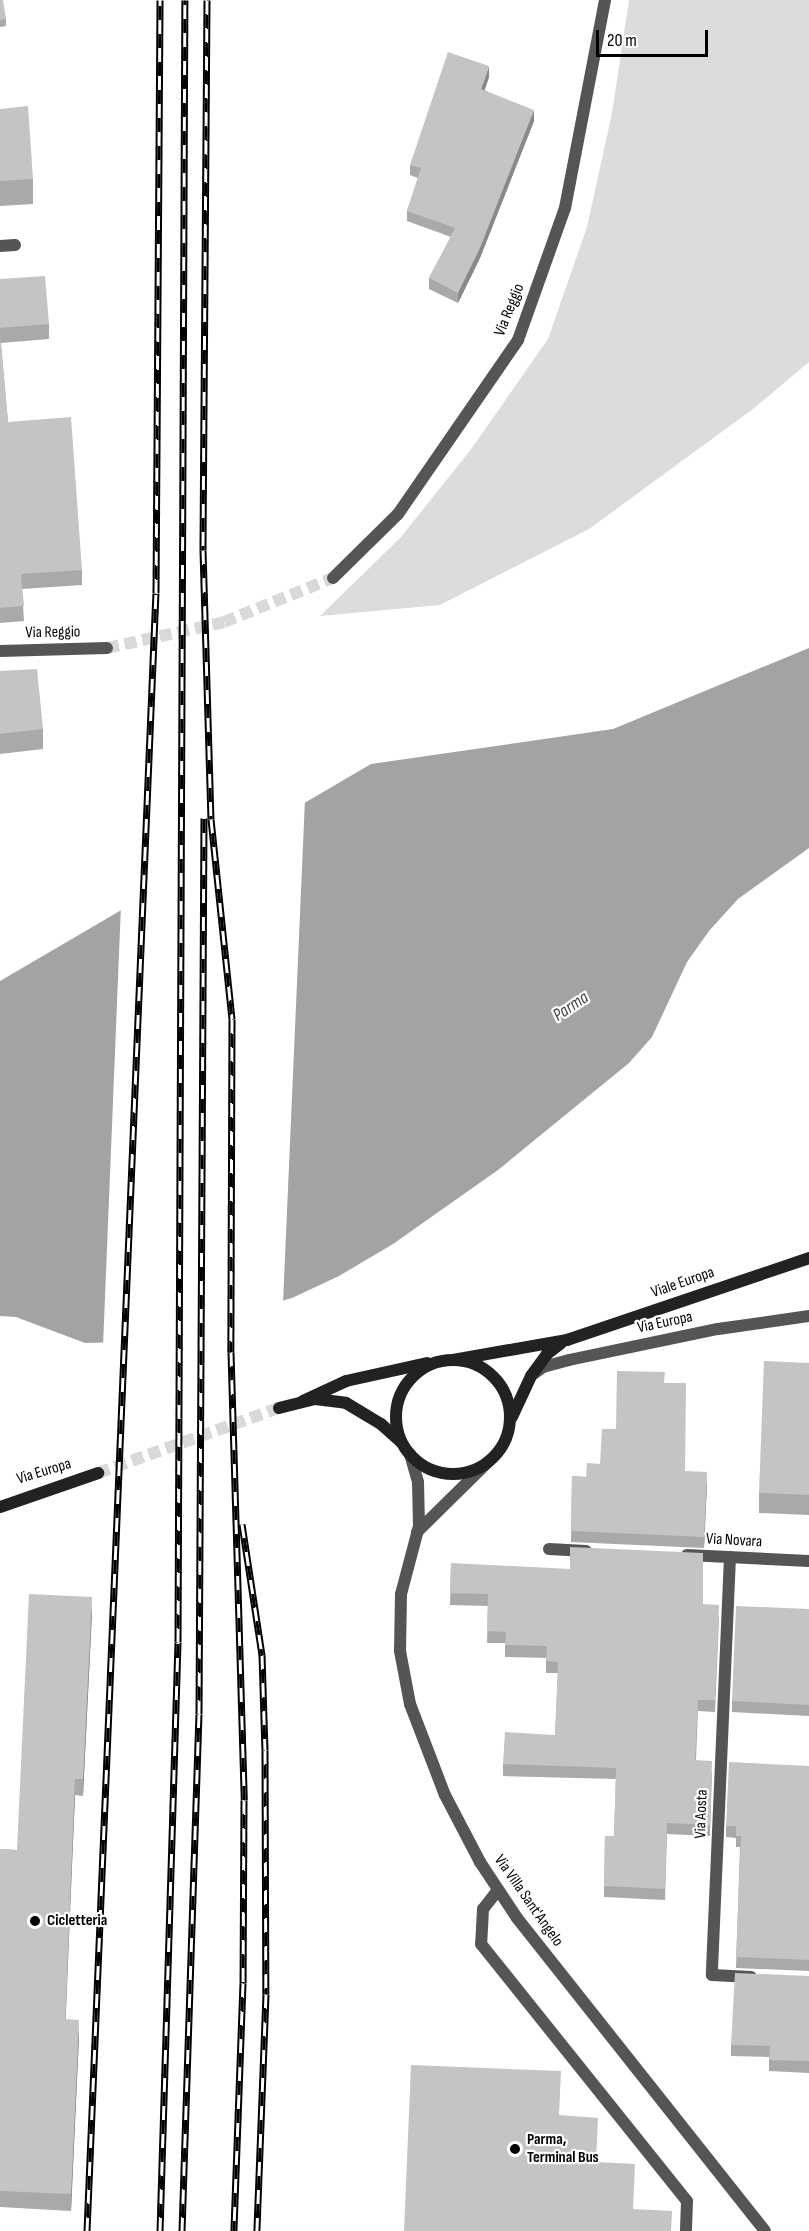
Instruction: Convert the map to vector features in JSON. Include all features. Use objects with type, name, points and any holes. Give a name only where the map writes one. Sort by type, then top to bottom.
[{"type":"main road","name":"Viale Europa","points":[[567,1340],[809,1258]]},
{"type":"main road","points":[[279,1408],[303,1401],[346,1381],[447,1360],[567,1340]]},
{"type":"main road","points":[[303,1401],[326,1399],[346,1403],[381,1424],[429,1468],[453,1474],[488,1462],[508,1430],[531,1376],[553,1348],[567,1340]]},
{"type":"main road","points":[[407,1449],[397,1422],[399,1398],[420,1370],[447,1360],[478,1366],[498,1382],[509,1404],[508,1430]]},
{"type":"main road","name":"Via Europa","points":[[52,1489],[98,1473]]},
{"type":"main road","points":[[0,1507],[52,1489]]},
{"type":"street","name":"Via Reggio","points":[[333,578],[398,514],[518,340],[565,208],[605,0]]},
{"type":"street","points":[[0,246],[15,245]]},
{"type":"street","name":"Via Reggio","points":[[0,651],[107,648]]},
{"type":"street","name":"Via Europa","points":[[531,1376],[543,1367],[569,1360],[718,1329],[809,1316]]},
{"type":"street","name":"Via Villa Sant'Angelo","points":[[407,1449],[418,1482],[417,1533],[401,1594],[402,1668],[410,1704],[446,1795],[498,1890],[540,1949],[765,2231]]},
{"type":"street","name":"Via Villa Sant'Angelo","points":[[417,1533],[429,1516],[488,1462]]},
{"type":"street","name":"Via Europa","points":[[0,1500],[52,1489]]},
{"type":"street","points":[[549,1549],[605,1552]]},
{"type":"street","name":"Via Novara","points":[[673,1555],[809,1561]]},
{"type":"street","name":"Via Aosta","points":[[729,1557],[712,1975],[766,1977]]},
{"type":"street","points":[[498,1890],[483,1909],[481,1944],[687,2201],[686,2231]]},
{"type":"shaded area","points":[[629,0],[809,0],[809,362],[753,409],[589,529],[440,605],[320,616],[401,537],[472,448],[548,339],[587,227],[612,113]]},
{"type":"water","name":"Parma","points":[[809,648],[809,848],[738,899],[709,931],[687,962],[652,1037],[629,1063],[498,1170],[393,1244],[339,1276],[292,1298],[131,1342],[85,1343],[16,1317],[0,1316],[0,981],[371,764],[613,729]]},
{"type":"pier","points":[[305,799],[283,1303],[175,1335],[131,1345],[103,1346],[121,905]]},
{"type":"building","points":[[0,0],[3,0],[6,19],[0,20]]},
{"type":"building","points":[[448,52],[489,66],[481,89],[534,110],[480,248],[458,293],[429,278],[455,228],[407,211],[421,168],[410,165]]},
{"type":"building","points":[[28,106],[33,179],[0,181],[0,109]]},
{"type":"building","points":[[45,276],[49,324],[0,328],[0,279]]},
{"type":"building","points":[[0,336],[8,422],[71,417],[82,570],[21,574],[24,606],[0,608]]},
{"type":"building","points":[[37,669],[43,729],[0,734],[0,671]]},
{"type":"building","points":[[764,1361],[809,1363],[809,1495],[759,1493]]},
{"type":"building","points":[[617,1371],[665,1372],[664,1383],[686,1383],[685,1471],[707,1472],[704,1537],[571,1531],[572,1476],[586,1477],[587,1463],[600,1464],[602,1429],[616,1429]]},
{"type":"building","points":[[570,1547],[703,1553],[703,1604],[719,1605],[715,1700],[698,1700],[695,1760],[712,1761],[710,1825],[667,1823],[665,1889],[604,1886],[605,1836],[614,1836],[616,1768],[503,1764],[505,1732],[555,1735],[558,1662],[546,1661],[547,1646],[505,1645],[506,1632],[487,1631],[488,1594],[450,1593],[451,1563],[570,1569]]},
{"type":"building","points":[[29,1594],[92,1597],[83,1779],[75,1779],[65,2019],[79,2020],[71,2194],[0,2191],[0,1849],[17,1850]]},
{"type":"building","points":[[736,1606],[809,1609],[809,1705],[732,1701]]},
{"type":"building","points":[[729,1762],[809,1766],[809,1960],[736,1957],[741,1836],[736,1836],[736,1826],[726,1826]]},
{"type":"building","points":[[735,1973],[809,1976],[809,2061],[769,2060],[770,2046],[731,2045]]},
{"type":"building","points":[[411,2065],[561,2071],[559,2115],[598,2118],[596,2162],[635,2164],[633,2209],[672,2211],[671,2231],[404,2231]]},
{"type":"tunnel","points":[[107,648],[224,622],[333,578]]},
{"type":"tunnel","points":[[98,1473],[279,1408]]},
{"type":"railway","points":[[87,2231],[156,593],[160,0]]},
{"type":"railway","points":[[160,2231],[178,1642],[185,0]]},
{"type":"railway","points":[[207,0],[203,550],[211,819],[232,1019],[231,1352],[244,1800],[243,1983],[234,2231]]},
{"type":"railway","points":[[182,2231],[199,1714],[204,818]]},
{"type":"railway","points":[[242,1524],[262,1655],[265,1750],[266,1994],[257,2231]]},
{"type":"place","name":"Cicletteria","points":[[35,1921]]},
{"type":"place","name":"Parma, Terminal Bus","points":[[515,2149]]}]
